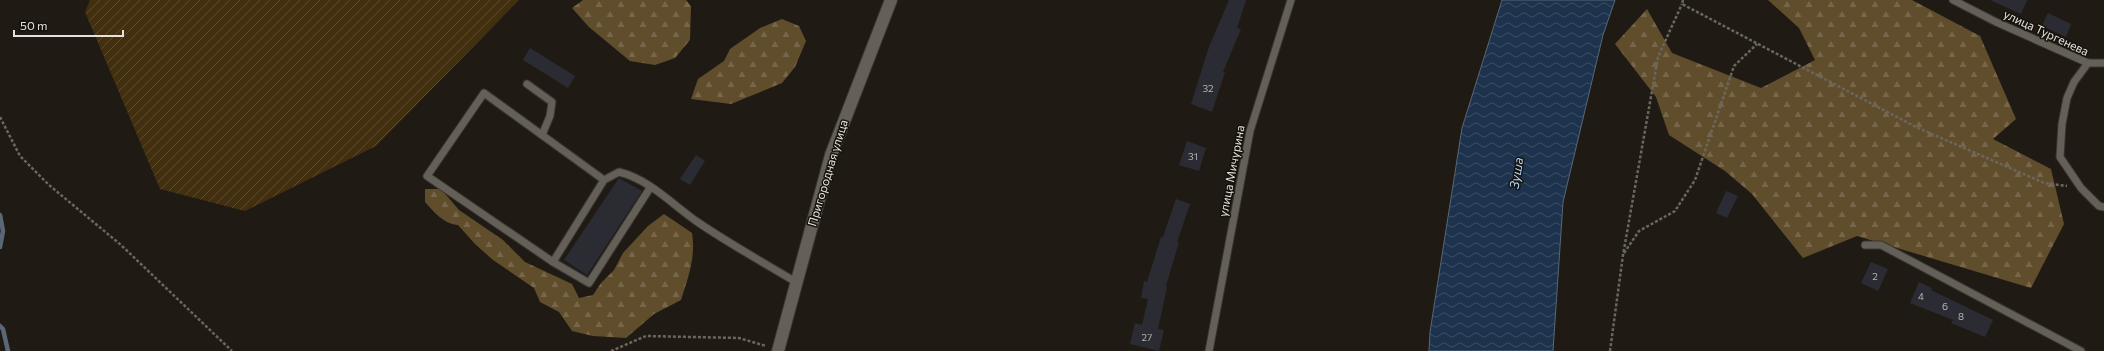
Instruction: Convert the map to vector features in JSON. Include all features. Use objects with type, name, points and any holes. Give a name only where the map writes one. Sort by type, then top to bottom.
[{"type":"street","name":"Пригородная улица","points":[[779,350],[831,155],[891,0]]},
{"type":"lane","name":"улица Мичурина","points":[[1209,351],[1250,131],[1291,0]]},
{"type":"lane","name":"улица Тургенева","points":[[1953,0],[1996,22],[2088,63],[2074,82],[2067,98],[2062,124],[2060,157],[2081,188],[2099,206],[2104,207]]},
{"type":"lane","points":[[2088,63],[2104,63]]},
{"type":"lane","points":[[527,84],[552,102],[550,116],[542,135]]},
{"type":"lane","points":[[604,180],[484,93],[427,176],[553,262],[589,283],[650,188]]},
{"type":"lane","points":[[553,262],[604,180],[619,172],[627,174],[650,188],[700,224],[796,282]]},
{"type":"lane","points":[[1865,245],[1881,245],[2081,351]]},
{"type":"path","points":[[1610,351],[1623,254],[1658,56],[1683,0]]},
{"type":"path","points":[[1682,4],[1916,127],[2044,183],[2081,188]]},
{"type":"path","points":[[1623,254],[1639,231],[1675,211],[1695,180],[1734,66],[1757,44]]},
{"type":"path","points":[[0,117],[20,156],[49,185],[121,245],[232,351]]},
{"type":"path","points":[[610,351],[646,336],[739,338],[779,350]]},
{"type":"green space","points":[[583,0],[686,0],[691,6],[690,40],[675,58],[655,65],[630,61],[589,27],[572,8]]},
{"type":"green space","points":[[1768,0],[1912,0],[1980,36],[2016,119],[1993,139],[2051,169],[2064,224],[2031,288],[1857,236],[1803,258],[1752,194],[1725,171],[1669,135],[1656,97],[1615,44],[1647,9],[1672,53],[1761,88],[1815,60],[1799,28]]},
{"type":"green space","points":[[782,19],[799,26],[806,41],[795,67],[782,83],[731,104],[691,99],[698,79],[724,61],[730,49],[760,28]]},
{"type":"green space","points":[[425,189],[441,189],[459,210],[503,240],[525,262],[572,284],[579,298],[593,295],[601,283],[614,270],[623,253],[648,226],[664,214],[692,233],[692,259],[689,275],[681,300],[654,314],[626,338],[593,336],[572,331],[559,312],[540,302],[534,288],[493,260],[475,244],[458,225],[444,220],[436,213],[425,202]]},
{"type":"shaded area","points":[[90,0],[519,0],[376,146],[245,211],[160,189],[85,12]]},
{"type":"water","name":"Зуша","points":[[1502,0],[1615,0],[1603,35],[1563,202],[1553,351],[1429,351],[1430,332],[1462,128]]},
{"type":"building","points":[[1229,0],[1246,0],[1237,28],[1241,29],[1223,72],[1225,72],[1212,112],[1191,104],[1209,47]]},
{"type":"building","points":[[1990,0],[2027,0],[2021,14]]},
{"type":"building","points":[[2048,13],[2071,24],[2066,37],[2042,26]]},
{"type":"building","points":[[530,48],[575,76],[568,88],[523,60]]},
{"type":"building","points":[[1187,141],[1206,148],[1199,171],[1179,165]]},
{"type":"building","points":[[696,155],[705,161],[690,185],[680,179]]},
{"type":"building","points":[[619,178],[642,191],[587,275],[564,260]]},
{"type":"building","points":[[1726,191],[1738,196],[1727,218],[1716,213]]},
{"type":"building","points":[[1176,199],[1190,204],[1177,242],[1179,242],[1166,286],[1158,329],[1164,330],[1159,351],[1130,344],[1135,323],[1142,325],[1148,299],[1141,298],[1144,281],[1147,282],[1161,237],[1163,237]]},
{"type":"building","points":[[1871,262],[1888,269],[1878,291],[1861,283]]},
{"type":"building","points":[[1919,282],[1932,288],[1931,290],[1993,320],[1985,337],[1951,323],[1953,320],[1910,303]]},
{"type":"waterway","points":[[0,215],[3,231],[0,247]]},
{"type":"waterway","points":[[0,326],[3,329],[8,351]]}]
